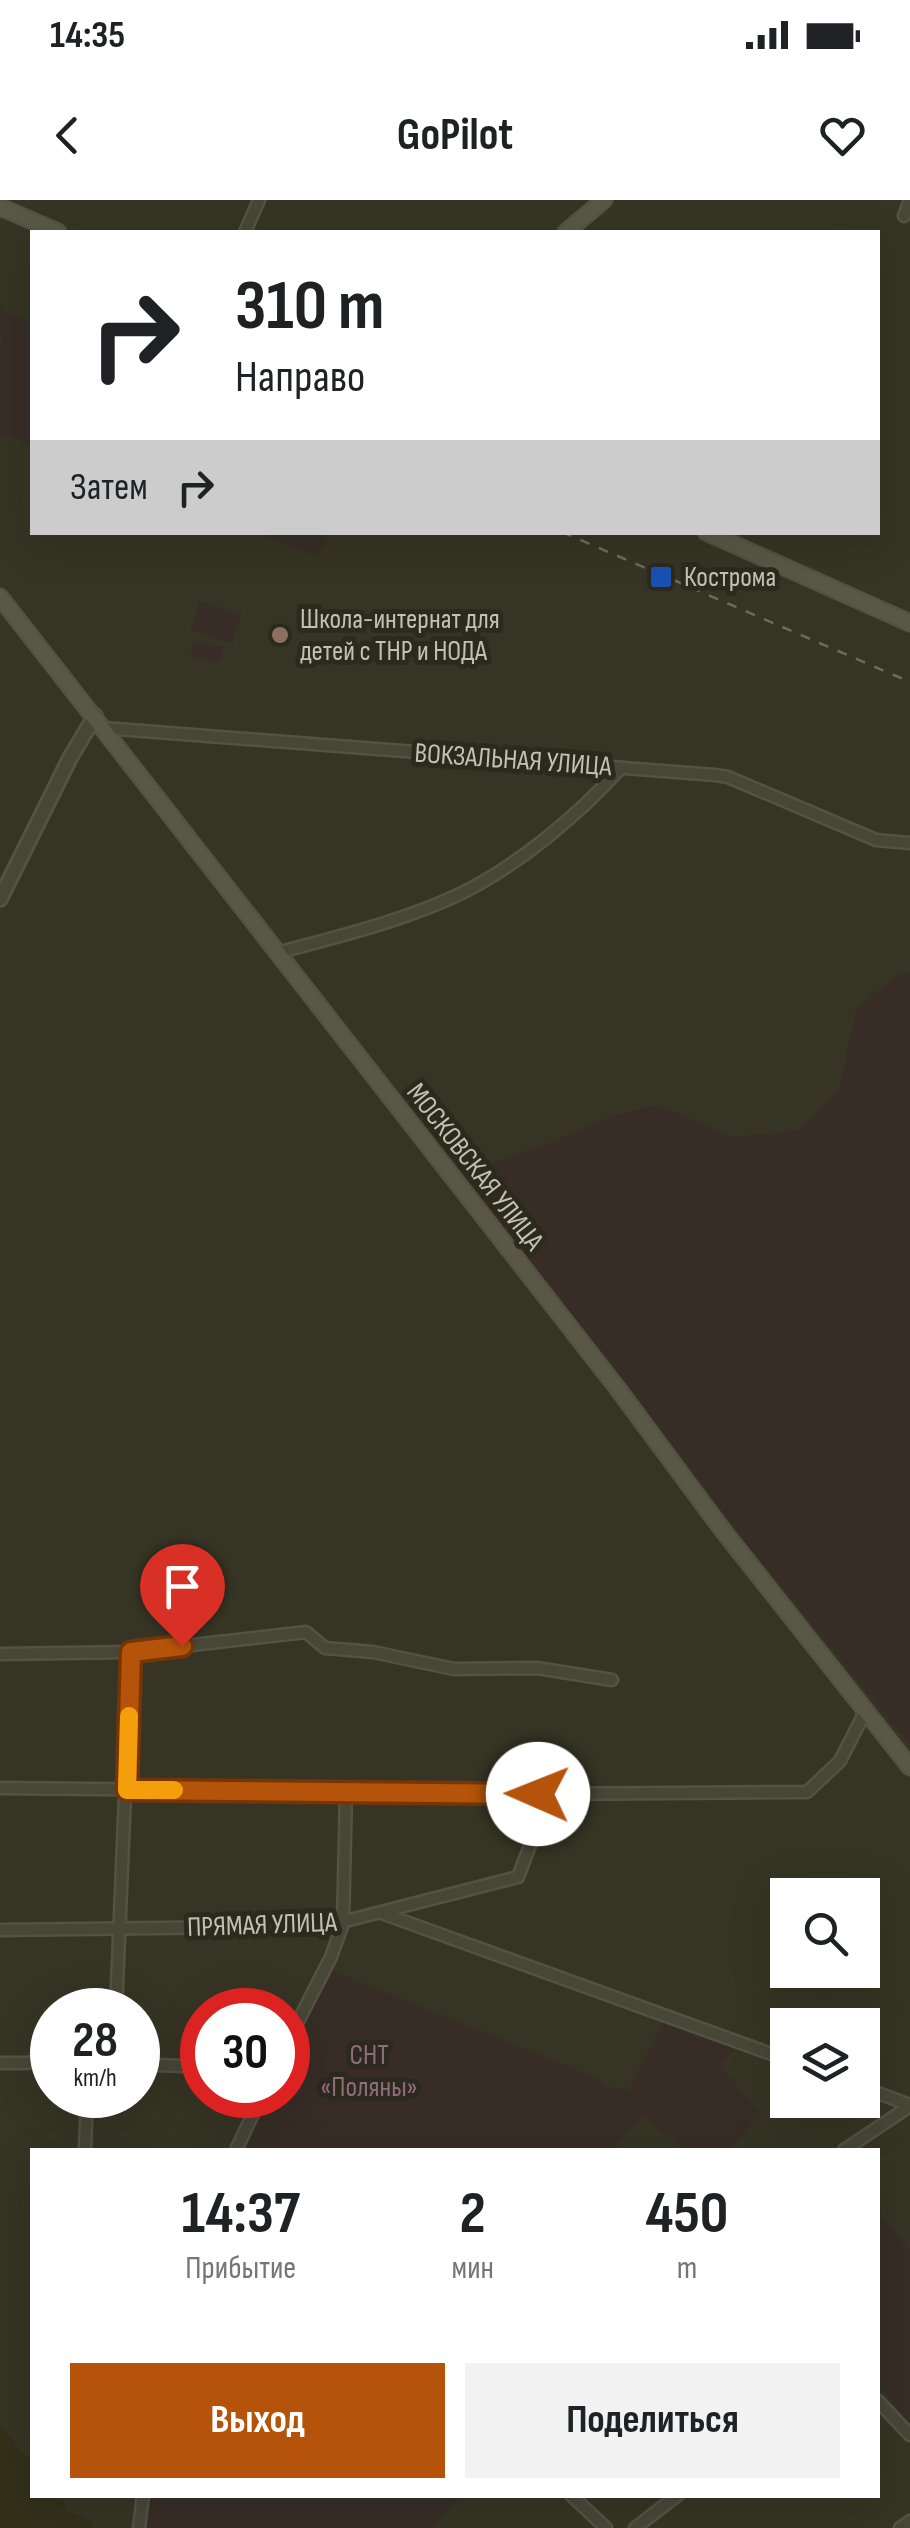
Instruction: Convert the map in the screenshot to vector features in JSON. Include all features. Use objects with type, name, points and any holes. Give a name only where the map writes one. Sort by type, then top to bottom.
[{"type":"main road","points":[[568,230],[604,200]]},
{"type":"main road","points":[[0,207],[53,230]]},
{"type":"main road","points":[[713,535],[910,623]]},
{"type":"main road","name":"МОСКОВСКАЯ УЛИЦА","points":[[0,598],[910,1766]]},
{"type":"street","points":[[246,230],[259,200]]},
{"type":"street","points":[[904,216],[910,200]]},
{"type":"street","points":[[0,899],[70,758],[99,722]]},
{"type":"street","name":"ВОКЗАЛЬНАЯ УЛИЦА","points":[[99,722],[728,778],[866,836],[910,843]]},
{"type":"street","points":[[277,952],[341,937],[462,893],[524,853],[601,790],[621,768]]},
{"type":"street","points":[[0,1654],[131,1652],[306,1632],[325,1648],[373,1652],[454,1669],[536,1668],[612,1680]]},
{"type":"street","points":[[117,1988],[131,1652]]},
{"type":"street","points":[[0,1788],[538,1794],[808,1792],[840,1761],[866,1710]]},
{"type":"street","points":[[310,1999],[344,1924],[346,1792]]},
{"type":"street","name":"ПРЯМАЯ УЛИЦА","points":[[0,1930],[344,1924],[518,1877],[534,1835],[538,1794]]},
{"type":"street","points":[[381,1913],[770,2053]]},
{"type":"street","points":[[0,2063],[30,2062]]},
{"type":"street","points":[[880,2094],[910,2106]]},
{"type":"street","points":[[847,2148],[910,2106]]},
{"type":"street","points":[[85,2148],[86,2118]]},
{"type":"street","points":[[237,2148],[251,2118]]},
{"type":"street","points":[[880,2403],[910,2435]]},
{"type":"street","points":[[139,2528],[142,2498]]},
{"type":"street","points":[[574,2498],[606,2528]]},
{"type":"street","points":[[635,2528],[674,2498]]},
{"type":"street","points":[[900,2528],[910,2520]]},
{"type":"green space","points":[[0,296],[2,310],[30,322],[30,444],[0,433]]},
{"type":"green space","points":[[265,535],[327,535],[317,557]]},
{"type":"green space","points":[[200,601],[241,614],[232,643],[191,630]]},
{"type":"green space","points":[[193,641],[223,647],[220,662],[191,656]]},
{"type":"green space","points":[[910,972],[910,1745],[746,1543],[463,1174],[612,1116],[656,1105],[733,1137],[799,1130],[839,1091],[856,1010],[895,976]]},
{"type":"green space","name":"СНТ «Поляны»","points":[[330,1970],[602,2080],[601,2085],[628,2091],[663,2023],[694,2032],[737,2047],[721,2066],[760,2114],[731,2148],[683,2148],[642,2116],[613,2148],[241,2148],[256,2118],[310,2118],[310,2011]]},
{"type":"green space","points":[[880,2214],[910,2250],[910,2425],[880,2387]]},
{"type":"green space","points":[[147,2498],[457,2498],[431,2528],[142,2528]]},
{"type":"shaded area","points":[[0,2424],[30,2457],[30,2498],[63,2498],[66,2510],[91,2522],[92,2528],[0,2528]]},
{"type":"railway","points":[[569,535],[910,682]]},
{"type":"slow traffic","points":[[129,1716],[127,1790],[174,1790]]},
{"type":"place","name":"Кострома","points":[[661,577]]},
{"type":"place","name":"Школа-интернат для детей с ТНР и НОДА","points":[[280,635]]},
{"type":"route","points":[[182,1646],[131,1652],[127,1790],[538,1794]]}]
